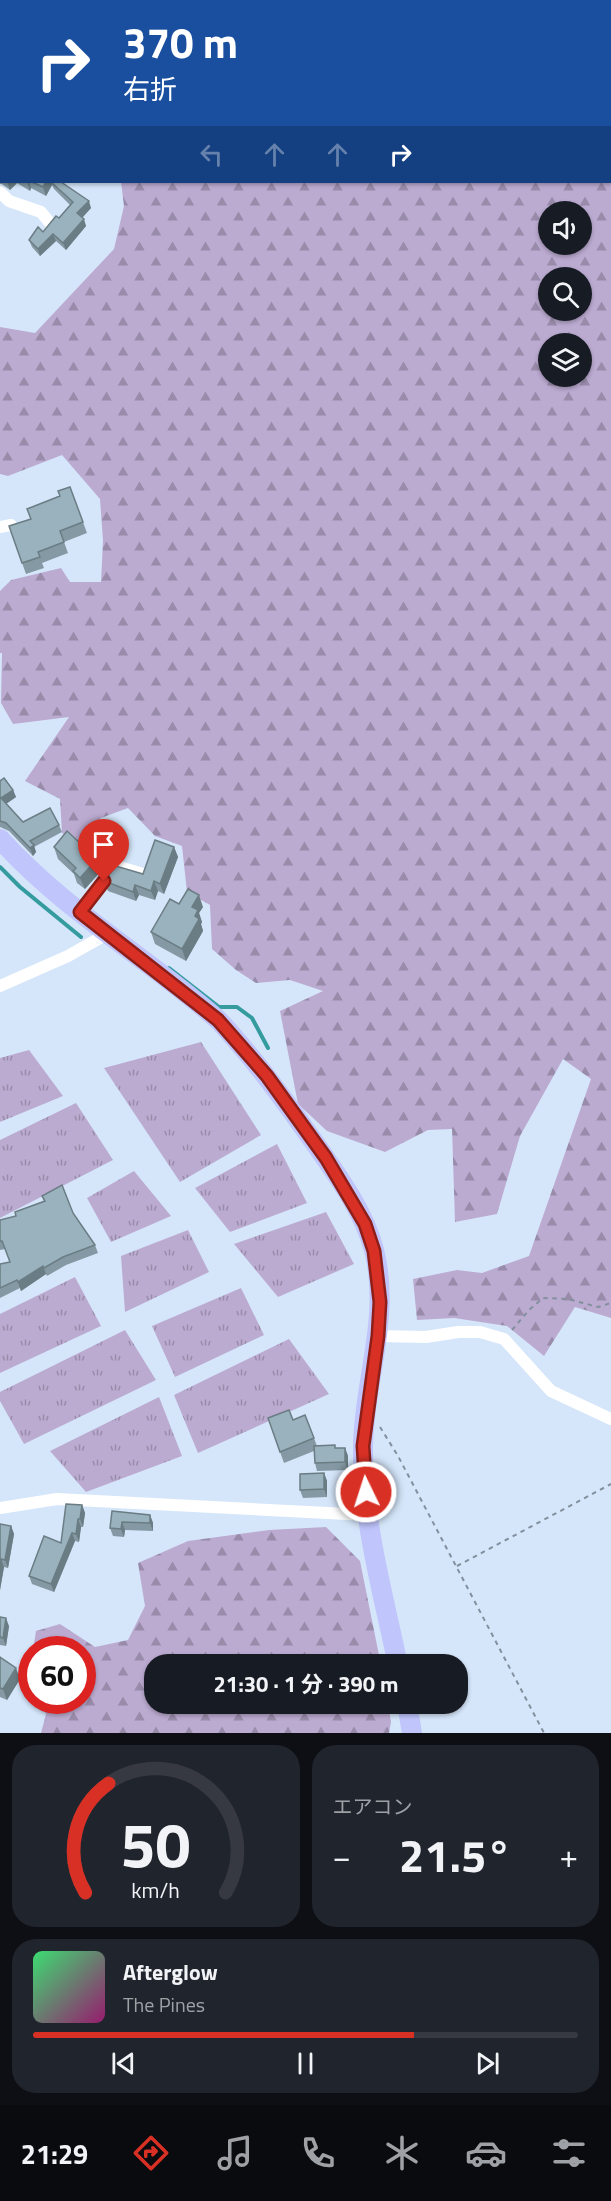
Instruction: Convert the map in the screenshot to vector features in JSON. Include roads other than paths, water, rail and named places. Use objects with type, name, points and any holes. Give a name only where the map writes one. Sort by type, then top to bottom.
[{"type":"main road","points":[[0,839],[19,860],[80,912],[218,1020],[267,1076],[326,1158],[365,1224],[374,1251],[380,1302],[378,1336],[363,1446],[367,1515],[396,1654]]},
{"type":"main road","points":[[409,1714],[412,1733]]},
{"type":"street","points":[[0,192],[9,201],[41,212],[50,223]]},
{"type":"street","points":[[80,912],[116,866],[140,873]]},
{"type":"street","points":[[0,986],[68,956],[107,934]]},
{"type":"street","points":[[378,1336],[426,1337],[458,1332],[480,1332],[504,1339],[551,1391],[611,1419]]},
{"type":"street","points":[[0,1508],[57,1499],[367,1515]]},
{"type":"waterway","points":[[0,867],[20,887],[81,937]]},
{"type":"waterway","points":[[169,968],[219,1007],[237,1007],[252,1018],[268,1048]]}]
